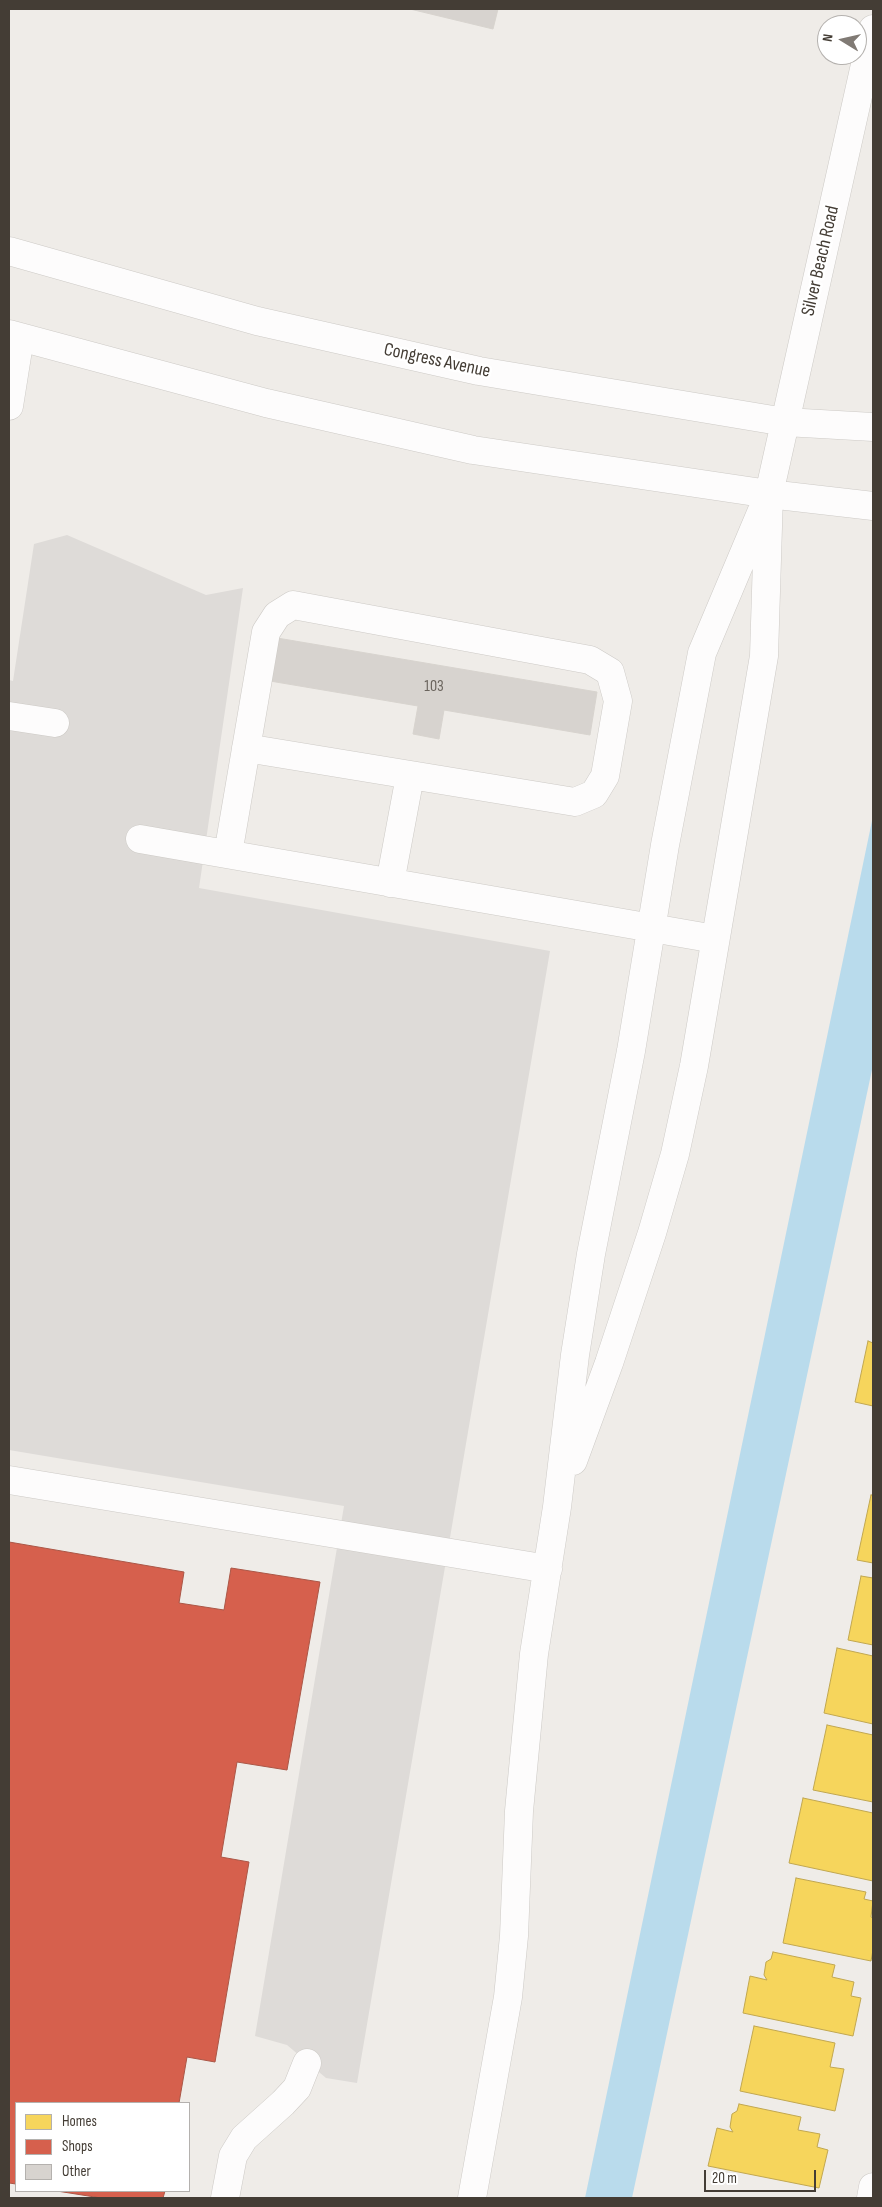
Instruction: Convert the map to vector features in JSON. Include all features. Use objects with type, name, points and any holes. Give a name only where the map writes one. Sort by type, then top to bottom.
[{"type":"street","name":"Silver Beach Road","points":[[769,494],[873,29]]},
{"type":"street","name":"Congress Avenue","points":[[9,251],[257,321],[479,372],[785,422],[873,427]]},
{"type":"street","points":[[9,406],[15,336],[266,403],[473,450],[769,494],[873,506]]},
{"type":"street","points":[[472,2198],[508,1998],[526,1732],[534,1654],[557,1507],[574,1355],[589,1263],[631,1051],[667,836],[702,653],[769,494]]},
{"type":"street","points":[[557,1507],[609,1363],[675,1154],[694,1066],[764,656],[769,494]]},
{"type":"street","points":[[228,854],[246,748],[266,632],[276,615],[293,604],[590,660],[610,672],[618,701],[606,776],[594,794],[575,802],[246,748]]},
{"type":"street","points":[[9,716],[55,723]]},
{"type":"street","points":[[390,883],[410,776]]},
{"type":"street","points":[[140,839],[715,939]]},
{"type":"street","points":[[9,1480],[548,1569]]},
{"type":"street","points":[[225,2198],[233,2156],[244,2138],[297,2088],[307,2063]]},
{"type":"street","points":[[871,2198],[873,2186]]},
{"type":"shaded area","points":[[67,535],[206,595],[243,588],[199,888],[550,951],[357,2083],[326,2078],[287,2045],[255,2036],[344,1506],[9,1450],[9,680],[13,681],[34,544]]},
{"type":"water","points":[[873,816],[873,1065],[632,2198],[585,2198]]},
{"type":"building: Homes","points":[[868,1341],[873,1343],[873,1406],[855,1402]]},
{"type":"building: Homes","points":[[871,1495],[873,1495],[873,1563],[857,1560]]},
{"type":"building: Homes","points":[[861,1576],[873,1578],[873,1645],[848,1640]]},
{"type":"building: Homes","points":[[837,1648],[873,1656],[873,1724],[824,1713]]},
{"type":"building: Homes","points":[[827,1725],[873,1735],[873,1802],[813,1790]]},
{"type":"building: Homes","points":[[803,1798],[873,1813],[873,1881],[789,1863]]},
{"type":"building: Homes","points":[[796,1878],[866,1892],[864,1899],[873,1901],[871,1917],[873,1918],[873,1950],[871,1961],[783,1943]]},
{"type":"building: Homes","points":[[773,1952],[835,1965],[832,1977],[854,1982],[851,1996],[861,1998],[853,2036],[743,2013],[750,1976],[767,1980],[764,1975],[766,1962],[771,1959]]},
{"type":"building: Homes","points":[[754,2026],[835,2043],[830,2067],[844,2069],[835,2111],[740,2091]]},
{"type":"building: Homes","points":[[739,2104],[801,2117],[798,2130],[820,2134],[817,2147],[828,2150],[819,2188],[708,2166],[717,2128],[733,2132],[730,2127],[732,2114],[737,2111]]},
{"type":"building: Shops","points":[[9,1542],[184,1572],[179,1603],[224,1610],[231,1568],[320,1582],[287,1770],[237,1762],[221,1857],[249,1862],[215,2062],[187,2057],[179,2102],[15,2102],[15,2184],[9,2183]]},
{"type":"building: Shops","points":[[63,2192],[165,2192],[163,2198],[101,2198]]},
{"type":"building: Other","points":[[410,9],[498,9],[493,29]]},
{"type":"building: Other","points":[[277,638],[597,692],[590,735],[444,710],[439,739],[413,734],[418,706],[270,681]]}]
